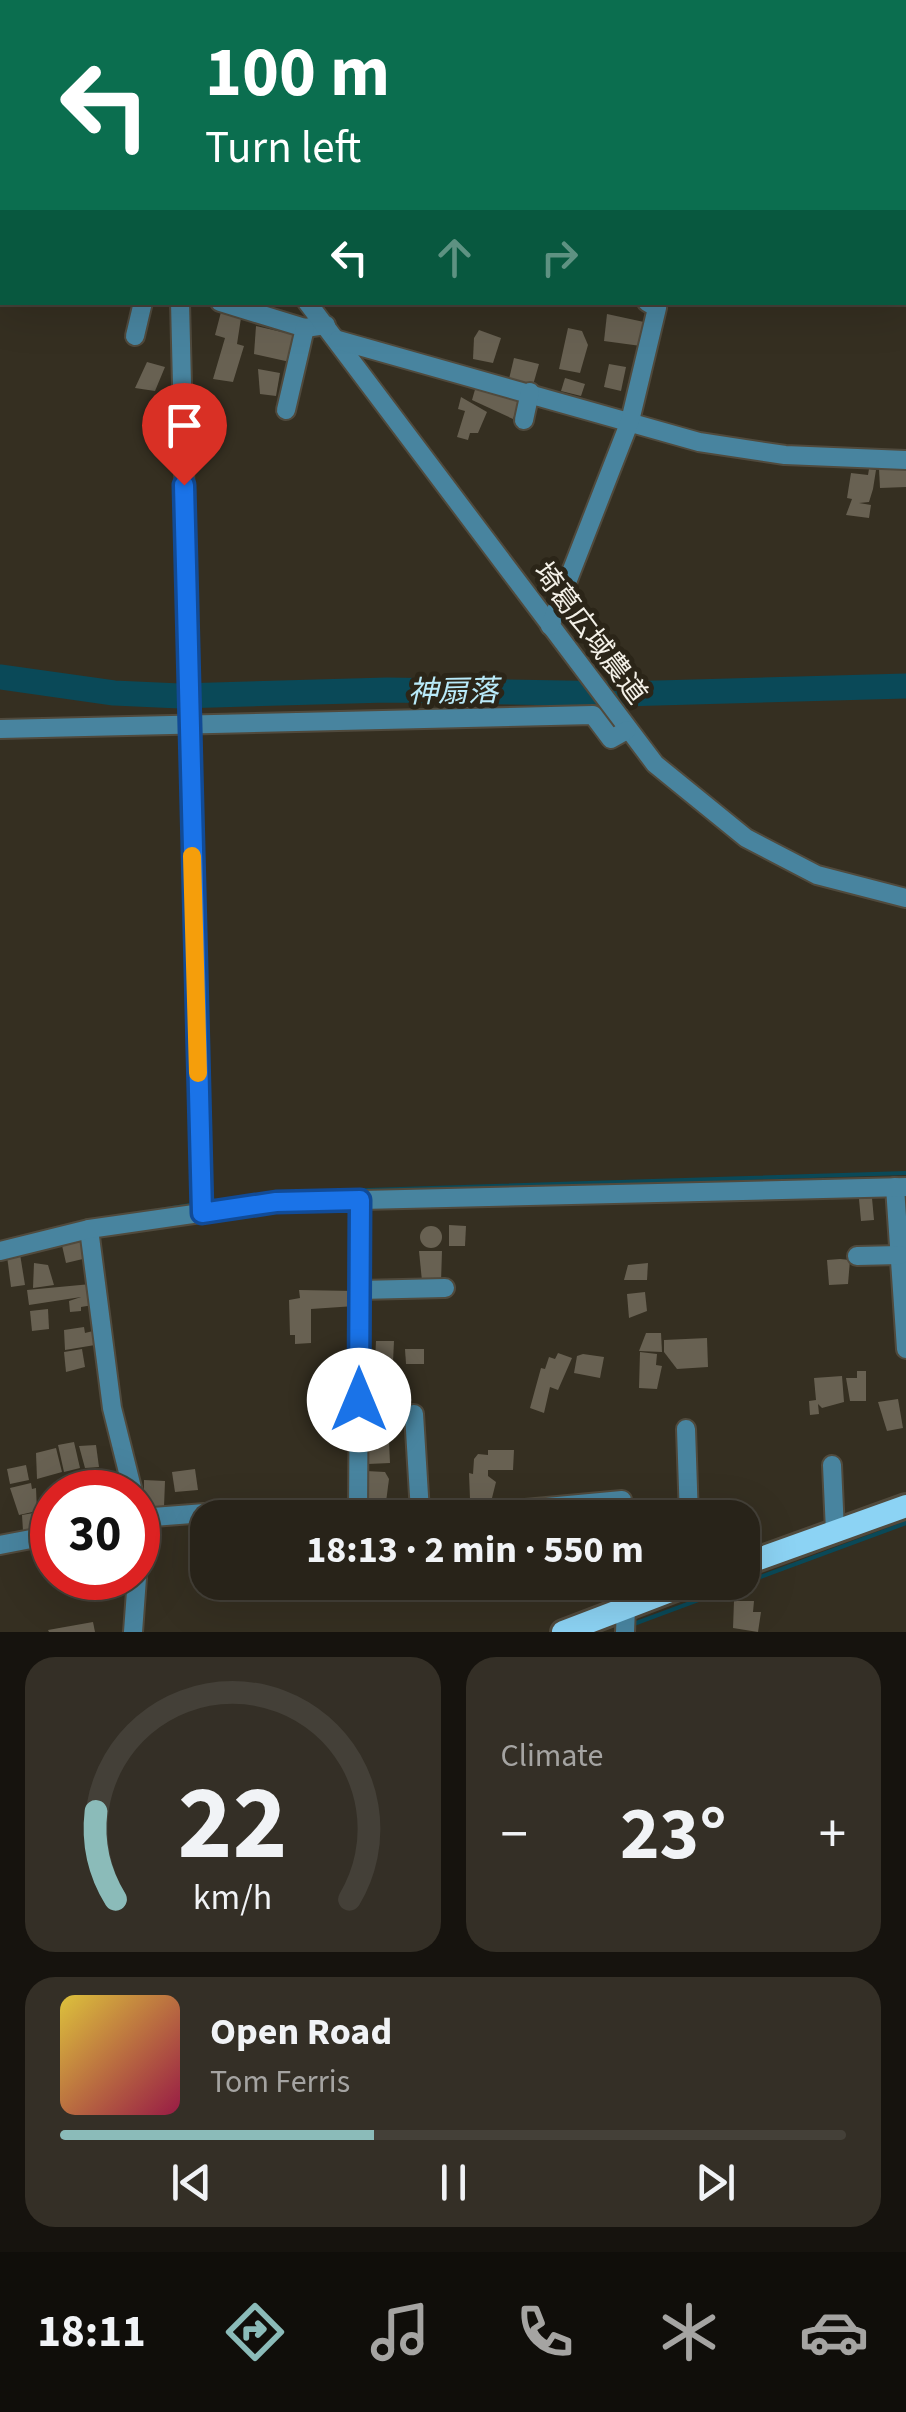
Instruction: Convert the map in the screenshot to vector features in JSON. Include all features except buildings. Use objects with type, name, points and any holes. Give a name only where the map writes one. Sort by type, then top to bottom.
[{"type":"main road","points":[[760,1558],[906,1506]]},
{"type":"main road","points":[[563,1632],[625,1619],[661,1600]]},
{"type":"street","points":[[135,336],[142,305]]},
{"type":"street","points":[[180,305],[202,1213]]},
{"type":"street","points":[[230,305],[699,442],[785,455],[906,460]]},
{"type":"street","name":"埼葛広域農道","points":[[310,305],[655,764],[746,838],[817,874],[906,898]]},
{"type":"street","points":[[550,626],[630,421],[658,308],[652,305]]},
{"type":"street","points":[[286,410],[306,328]]},
{"type":"street","points":[[524,420],[544,375]]},
{"type":"street","points":[[0,729],[593,715],[610,739],[627,730]]},
{"type":"street","points":[[0,1251],[89,1228],[276,1202],[901,1187],[900,1255],[906,1349]]},
{"type":"street","points":[[358,1500],[360,1200]]},
{"type":"street","points":[[89,1228],[112,1408],[128,1470]]},
{"type":"street","points":[[857,1256],[900,1255]]},
{"type":"street","points":[[359,1290],[446,1288]]},
{"type":"street","points":[[414,1414],[419,1500]]},
{"type":"street","points":[[686,1429],[688,1500]]},
{"type":"street","points":[[832,1465],[835,1530]]},
{"type":"street","points":[[160,1514],[190,1514]]},
{"type":"street","points":[[0,1545],[30,1539]]},
{"type":"street","points":[[133,1632],[135,1600]]},
{"type":"waterway","name":"神扇落","points":[[0,677],[114,693],[180,696],[387,690],[622,694],[906,686]]},
{"type":"waterway","points":[[206,1203],[274,1193],[906,1173]]},
{"type":"waterway","points":[[142,1213],[196,1204]]},
{"type":"waterway","points":[[631,1625],[906,1523]]},
{"type":"slow traffic","points":[[192,856],[198,1073]]},
{"type":"route","points":[[184,485],[202,1213],[276,1202],[360,1200],[359,1400]]}]
